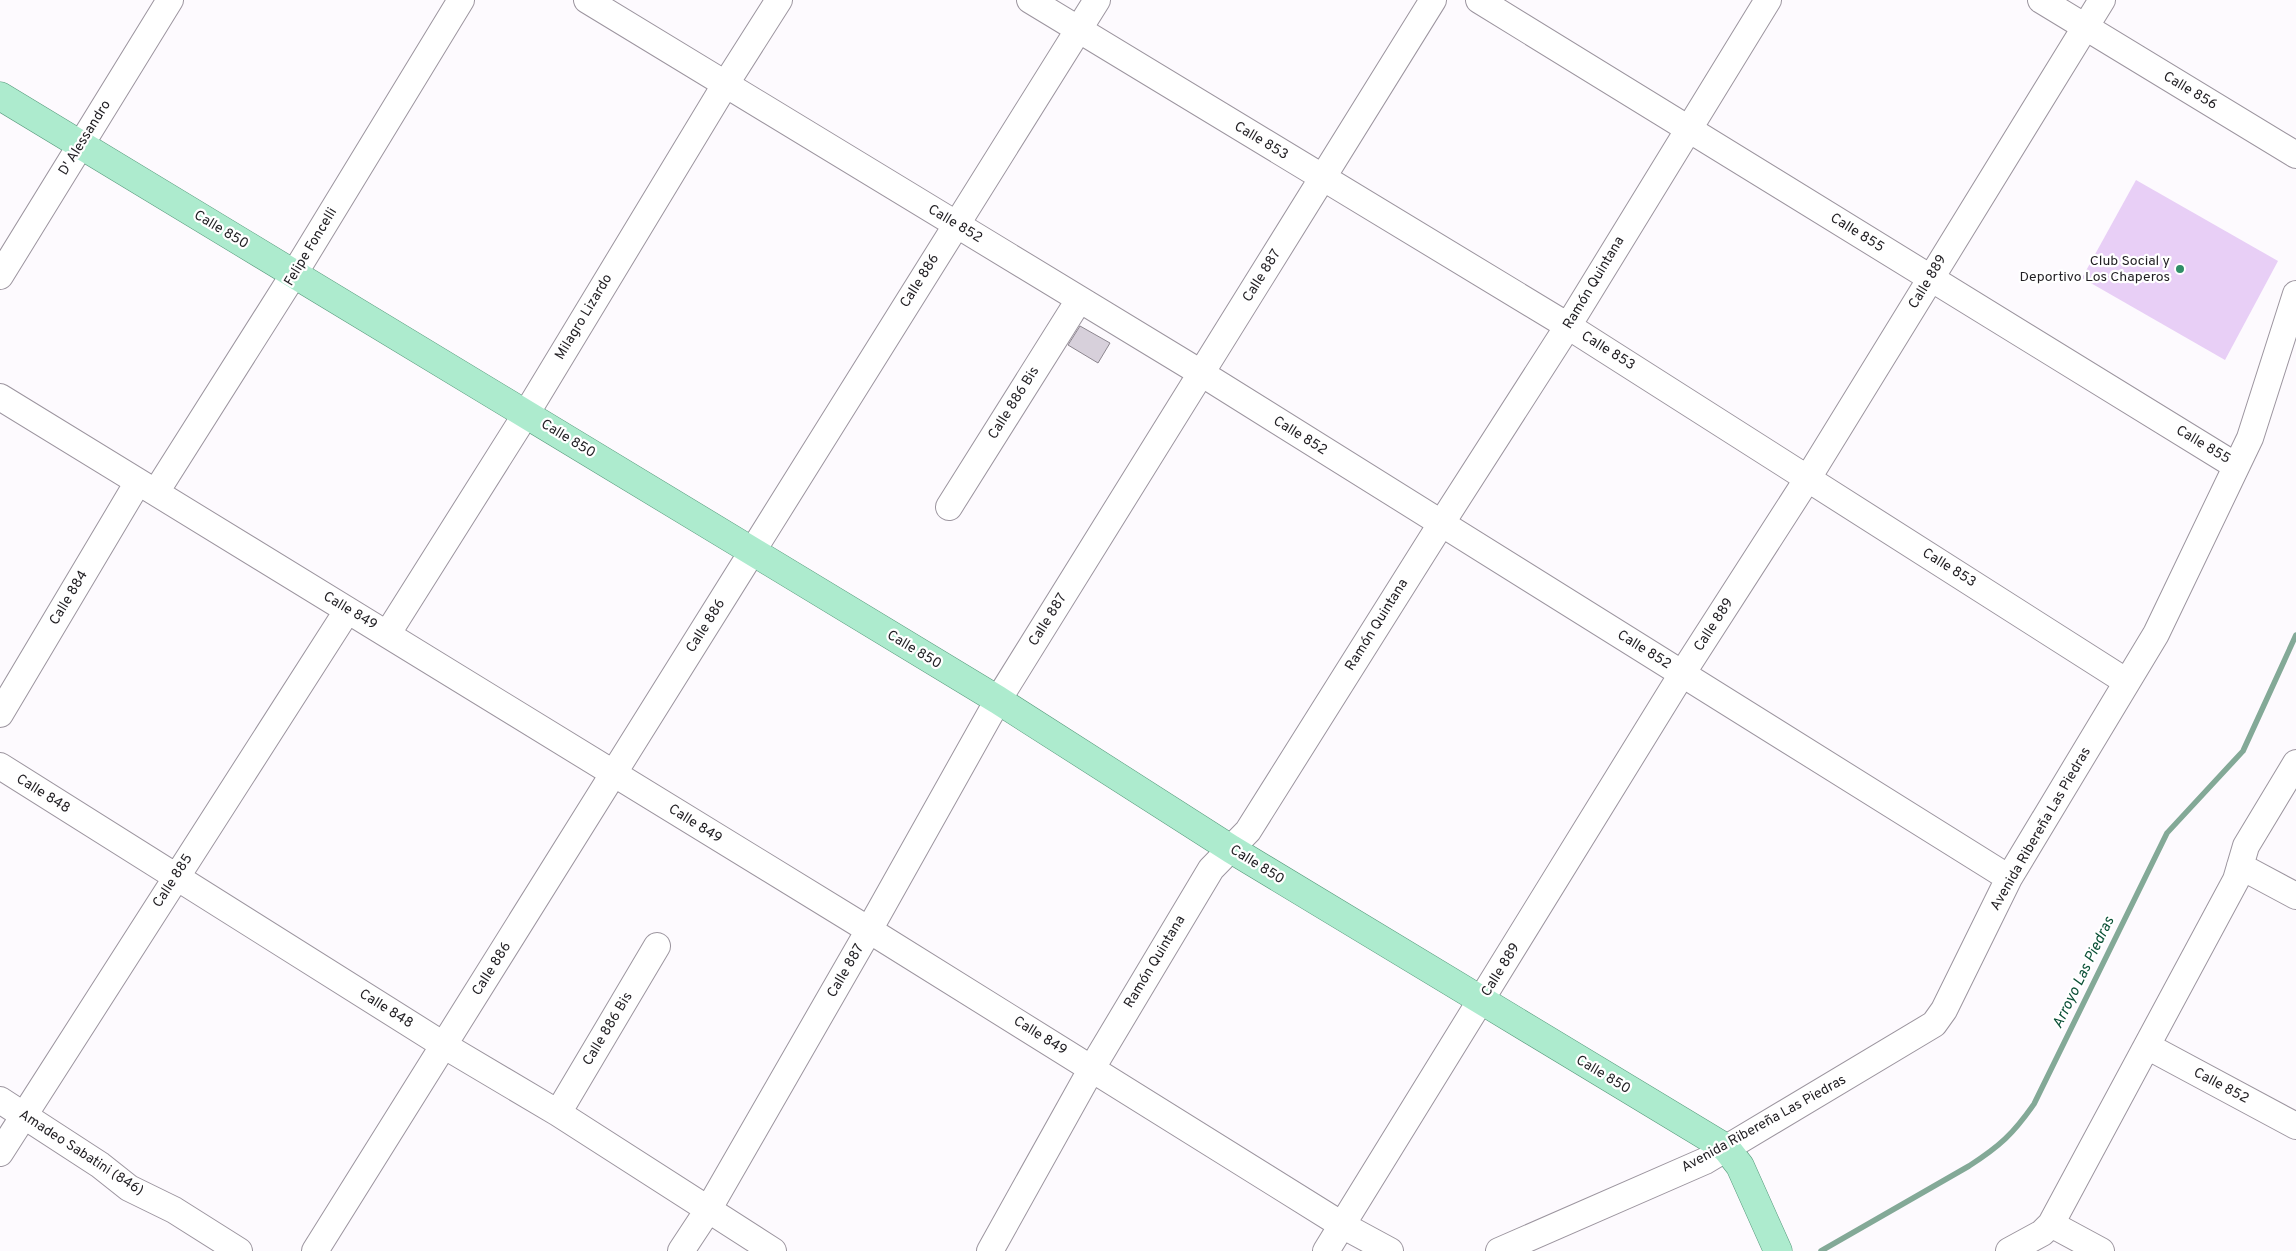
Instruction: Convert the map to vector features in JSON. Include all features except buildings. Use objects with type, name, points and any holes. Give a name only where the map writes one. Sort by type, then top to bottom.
[{"type":"main road","name":"Calle 850","points":[[0,96],[998,700],[1231,849],[1480,1002],[1726,1148],[1740,1166],[1778,1251]]},
{"type":"street","name":"D' Alessandro","points":[[0,276],[170,0]]},
{"type":"street","name":"Felipe Foncelli","points":[[147,487],[294,274],[460,0]]},
{"type":"street","name":"Calle 852","points":[[587,0],[1201,373],[2009,878]]},
{"type":"street","name":"Milagro Lizardo","points":[[388,633],[526,414],[725,85],[779,0]]},
{"type":"street","name":"Calle 853","points":[[1030,0],[1568,326],[2128,682]]},
{"type":"street","name":"Calle 886","points":[[316,1251],[1097,0]]},
{"type":"street","name":"Calle 887","points":[[682,1251],[708,1210],[869,930],[998,700],[1433,0]]},
{"type":"street","name":"Calle 855","points":[[1479,0],[2236,466]]},
{"type":"street","name":"Ramón Quintana","points":[[990,1251],[1092,1068],[1210,869],[1248,830],[1568,326],[1768,0]]},
{"type":"street","name":"Calle 856","points":[[2041,0],[2296,155]]},
{"type":"street","name":"Calle 889","points":[[1326,1251],[1466,1021],[1480,1002],[1682,674],[1808,478],[2102,0]]},
{"type":"street","name":"Avenida Ribereña Las Piedras","points":[[1499,1251],[1705,1161],[1934,1024],[1944,1010],[2009,878],[2156,634],[2258,417],[2296,294]]},
{"type":"street","name":"Calle 886 Bis","points":[[948,507],[1079,300]]},
{"type":"street","name":"Calle 849","points":[[0,397],[347,611],[388,633],[1092,1068],[1342,1225],[1390,1251]]},
{"type":"street","name":"Calle 884","points":[[0,714],[147,487]]},
{"type":"street","name":"Calle 885","points":[[0,1153],[347,611]]},
{"type":"street","points":[[2009,1251],[2042,1233],[2051,1224],[2236,880],[2241,858],[2252,834],[2296,763]]},
{"type":"street","name":"Calle 848","points":[[0,766],[445,1046],[558,1112],[773,1251]]},
{"type":"street","points":[[2240,866],[2296,896]]},
{"type":"street","name":"Calle 886 Bis","points":[[558,1112],[658,946]]},
{"type":"street","name":"Calle 852","points":[[2147,1046],[2296,1126]]},
{"type":"street","name":"Amadeo Sabatini (846)","points":[[0,1100],[100,1165],[129,1188],[174,1210],[239,1251]]},
{"type":"street","points":[[2051,1224],[2101,1251]]},
{"type":"shaded area","name":"Club Social y Deportivo Los Chaperos","points":[[2136,180],[2278,261],[2225,360],[2082,278]]},
{"type":"waterway","name":"Arroyo Las Piedras","points":[[1821,1251],[1980,1159],[1998,1146],[2012,1132],[2034,1104],[2167,833],[2243,751],[2296,635]]},
{"type":"place","name":"Club Social y Deportivo Los Chaperos","points":[[2180,269]]}]
